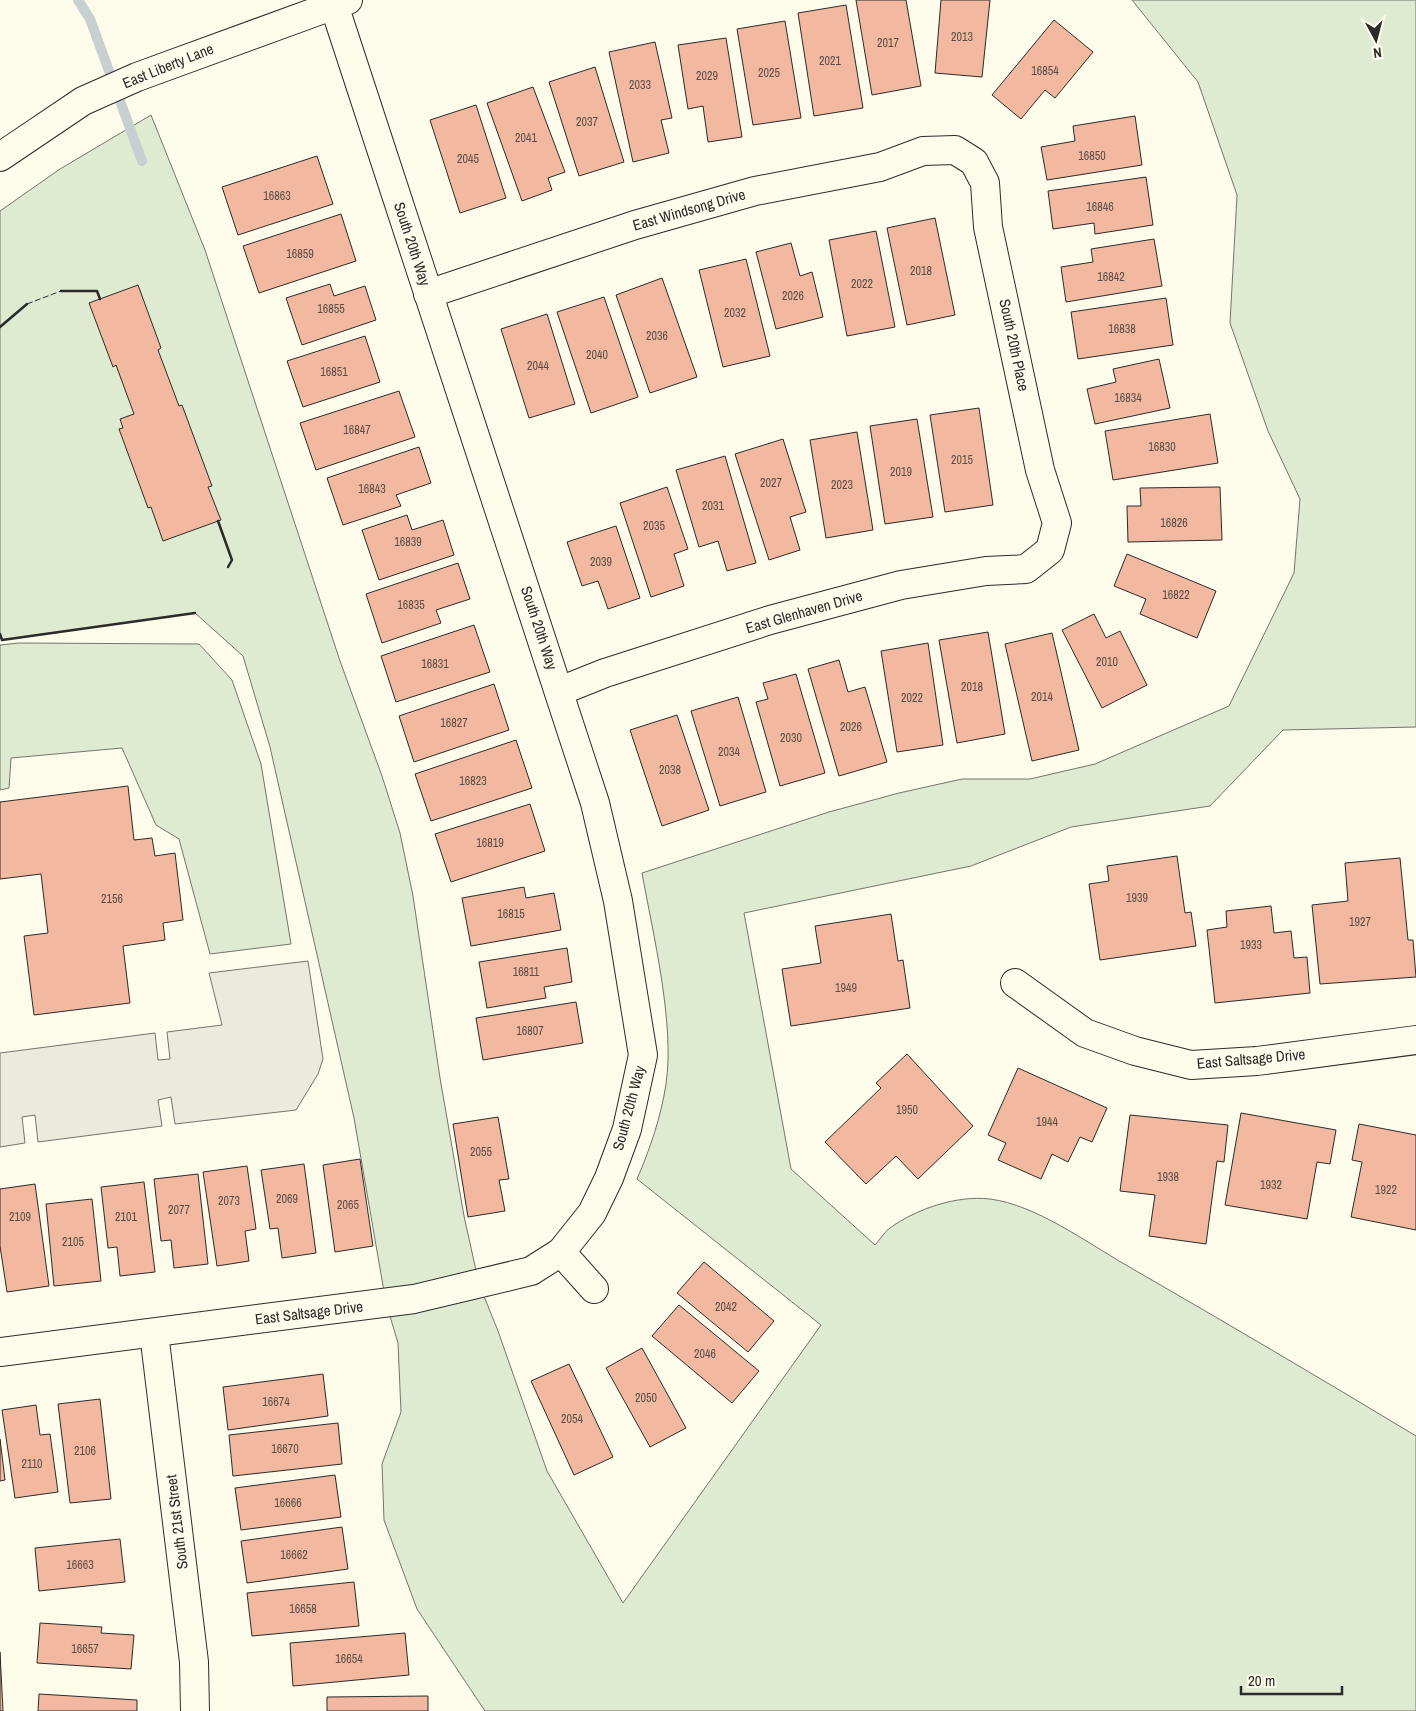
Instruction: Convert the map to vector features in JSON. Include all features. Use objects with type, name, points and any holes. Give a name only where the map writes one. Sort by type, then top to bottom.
[{"type":"street","name":"East Liberty Lane","points":[[0,157],[83,101],[137,77],[341,2]]},
{"type":"street","name":"South 20th Way","points":[[341,2],[428,294],[560,691],[595,803],[618,901],[643,1055],[627,1129],[609,1178],[592,1213],[561,1252]]},
{"type":"street","name":"East Windsong Drive","points":[[428,294],[634,225],[755,191],[880,168],[922,152],[955,150]]},
{"type":"street","name":"South 20th Place","points":[[955,150],[974,162],[985,183],[988,227],[1040,470],[1057,523],[1050,550]]},
{"type":"street","name":"East Glenhaven Drive","points":[[560,691],[605,674],[770,620],[882,590],[986,571],[1026,569],[1050,550]]},
{"type":"street","name":"East Saltsage Drive","points":[[1015,984],[1085,1032],[1136,1051],[1191,1065],[1257,1061],[1416,1040]]},
{"type":"street","name":"East Saltsage Drive","points":[[0,1352],[414,1299],[531,1271],[561,1252]]},
{"type":"street","points":[[561,1252],[594,1289]]},
{"type":"street","name":"South 21st Street","points":[[154,1333],[194,1662],[195,1711]]},
{"type":"green space","points":[[1132,0],[1416,0],[1416,727],[1283,730],[1210,806],[1071,827],[971,866],[744,913],[791,1169],[875,1245],[888,1230],[900,1221],[924,1209],[951,1201],[977,1198],[990,1199],[1025,1209],[1043,1216],[1078,1236],[1416,1436],[1416,1711],[485,1711],[417,1609],[384,1520],[382,1464],[401,1412],[398,1343],[386,1303],[354,1118],[270,747],[243,656],[195,613],[2,640],[0,634],[0,211],[60,169],[151,115],[205,250],[340,661],[382,776],[400,833],[413,896],[440,1078],[464,1216],[479,1284],[498,1331],[547,1471],[623,1603],[821,1325],[637,1179],[658,1121],[666,1084],[668,1060],[668,1034],[662,979],[642,873],[829,812],[899,793],[962,779],[1030,779],[1095,764],[1229,706],[1294,573],[1300,499],[1268,431],[1230,323],[1237,195],[1198,82]]},
{"type":"green space","points":[[19,643],[199,644],[232,680],[261,764],[291,944],[210,954],[179,839],[156,825],[122,748],[11,758],[9,788],[0,790],[0,645]]},
{"type":"shaded area","points":[[308,961],[323,1059],[318,1074],[296,1110],[175,1124],[171,1097],[158,1100],[162,1126],[38,1142],[35,1115],[22,1117],[25,1143],[0,1147],[0,1053],[155,1033],[158,1060],[170,1059],[167,1032],[222,1025],[209,973]]},
{"type":"building","points":[[856,0],[906,0],[921,86],[872,95]]},
{"type":"building","points":[[941,0],[990,0],[982,77],[935,73]]},
{"type":"building","points":[[846,5],[863,108],[814,116],[798,13]]},
{"type":"building","points":[[1054,20],[1093,52],[1055,98],[1045,90],[1021,119],[992,95]]},
{"type":"building","points":[[785,21],[801,118],[753,125],[737,29]]},
{"type":"building","points":[[726,38],[742,137],[708,142],[703,106],[688,109],[678,45]]},
{"type":"building","points":[[655,42],[672,118],[661,120],[669,153],[633,162],[609,52]]},
{"type":"building","points":[[595,67],[624,162],[579,176],[549,82]]},
{"type":"building","points":[[533,87],[565,172],[548,178],[552,190],[522,201],[487,103]]},
{"type":"building","points":[[476,105],[506,198],[460,213],[430,120]]},
{"type":"building","points":[[1135,116],[1142,165],[1047,180],[1041,147],[1075,141],[1073,126]]},
{"type":"building","points":[[317,156],[333,204],[238,235],[222,187]]},
{"type":"building","points":[[1146,177],[1153,225],[1095,234],[1094,223],[1053,229],[1048,191]]},
{"type":"building","points":[[341,214],[356,261],[259,293],[243,246]]},
{"type":"building","points":[[935,218],[955,315],[907,325],[887,228]]},
{"type":"building","points":[[876,231],[895,327],[847,336],[829,240]]},
{"type":"building","points":[[1154,239],[1162,286],[1066,302],[1061,267],[1093,262],[1091,249]]},
{"type":"building","points":[[791,243],[800,276],[812,272],[823,317],[776,329],[756,252]]},
{"type":"building","points":[[746,259],[770,356],[723,367],[699,270]]},
{"type":"building","points":[[662,278],[697,377],[650,393],[616,295]]},
{"type":"building","points":[[330,284],[334,296],[365,286],[376,320],[302,345],[286,298]]},
{"type":"building","points":[[138,285],[161,348],[158,350],[179,406],[182,405],[212,486],[208,487],[221,520],[163,541],[151,507],[148,508],[119,429],[123,428],[120,419],[134,414],[116,365],[113,367],[89,303]]},
{"type":"building","points":[[604,297],[638,397],[591,413],[557,312]]},
{"type":"building","points":[[1166,298],[1173,345],[1078,359],[1071,312]]},
{"type":"building","points":[[547,314],[575,404],[529,418],[501,329]]},
{"type":"building","points":[[365,336],[380,382],[303,407],[287,361]]},
{"type":"building","points":[[1159,359],[1170,408],[1095,424],[1087,389],[1116,382],[1113,369]]},
{"type":"building","points":[[399,391],[415,437],[316,470],[300,423]]},
{"type":"building","points":[[979,408],[993,505],[945,512],[930,415]]},
{"type":"building","points":[[1210,414],[1218,463],[1113,480],[1105,431]]},
{"type":"building","points":[[917,419],[933,517],[885,524],[870,426]]},
{"type":"building","points":[[857,432],[873,530],[826,538],[810,440]]},
{"type":"building","points":[[783,439],[806,512],[790,517],[800,550],[769,560],[735,454]]},
{"type":"building","points":[[419,447],[431,483],[396,495],[401,506],[343,525],[327,478]]},
{"type":"building","points":[[725,456],[756,563],[727,571],[718,541],[699,547],[676,470]]},
{"type":"building","points":[[667,487],[688,549],[674,554],[684,586],[651,597],[620,503]]},
{"type":"building","points":[[1220,487],[1222,540],[1128,542],[1127,506],[1141,506],[1140,488]]},
{"type":"building","points":[[407,515],[412,530],[443,520],[454,555],[379,580],[362,530]]},
{"type":"building","points":[[616,526],[640,598],[608,609],[598,581],[582,586],[567,542]]},
{"type":"building","points":[[1127,554],[1216,591],[1197,638],[1140,614],[1146,599],[1114,586]]},
{"type":"building","points":[[458,563],[470,599],[436,610],[441,623],[382,643],[366,594]]},
{"type":"building","points":[[1094,614],[1106,638],[1120,631],[1147,685],[1102,708],[1062,630]]},
{"type":"building","points":[[474,625],[490,672],[396,702],[381,656]]},
{"type":"building","points":[[988,632],[1005,734],[957,743],[939,640]]},
{"type":"building","points":[[1052,633],[1079,750],[1032,761],[1005,644]]},
{"type":"building","points":[[928,643],[943,745],[897,752],[881,651]]},
{"type":"building","points":[[839,660],[848,692],[865,687],[887,762],[839,776],[808,669]]},
{"type":"building","points":[[796,674],[825,773],[780,786],[756,702],[768,699],[763,683]]},
{"type":"building","points":[[494,684],[509,730],[414,762],[399,716]]},
{"type":"building","points":[[738,697],[766,792],[720,806],[691,711]]},
{"type":"building","points":[[677,715],[709,810],[662,826],[630,730]]},
{"type":"building","points":[[516,740],[532,788],[431,821],[415,774]]},
{"type":"building","points":[[128,786],[134,840],[152,838],[155,856],[175,853],[183,920],[163,923],[165,940],[123,946],[130,1003],[34,1015],[24,936],[48,933],[41,874],[0,879],[0,802]]},
{"type":"building","points":[[530,804],[545,851],[451,882],[435,834]]},
{"type":"building","points":[[1177,856],[1185,913],[1191,912],[1196,946],[1100,960],[1089,884],[1109,881],[1107,866]]},
{"type":"building","points":[[1400,858],[1408,940],[1413,940],[1416,977],[1320,984],[1312,905],[1348,901],[1345,863]]},
{"type":"building","points":[[524,887],[526,898],[554,893],[561,930],[471,946],[462,898]]},
{"type":"building","points":[[1271,906],[1274,933],[1291,931],[1294,958],[1307,957],[1310,993],[1215,1003],[1207,930],[1227,927],[1226,911]]},
{"type":"building","points":[[891,914],[898,961],[903,960],[910,1008],[791,1026],[782,969],[821,963],[815,926]]},
{"type":"building","points":[[567,948],[572,982],[544,987],[546,998],[487,1008],[479,962]]},
{"type":"building","points":[[576,1002],[583,1043],[483,1060],[476,1018]]},
{"type":"building","points":[[907,1054],[973,1126],[918,1179],[896,1156],[866,1184],[825,1142],[881,1088],[876,1083]]},
{"type":"building","points":[[1018,1068],[1107,1108],[1092,1142],[1080,1137],[1068,1162],[1052,1154],[1041,1179],[998,1160],[1006,1143],[988,1135]]},
{"type":"building","points":[[1241,1113],[1336,1130],[1330,1164],[1317,1162],[1307,1219],[1225,1205]]},
{"type":"building","points":[[1130,1115],[1228,1125],[1224,1162],[1217,1161],[1206,1244],[1149,1236],[1155,1195],[1120,1191]]},
{"type":"building","points":[[498,1117],[509,1179],[499,1180],[505,1211],[468,1217],[453,1124]]},
{"type":"building","points":[[1359,1124],[1416,1135],[1416,1230],[1351,1217],[1362,1162],[1352,1160]]},
{"type":"building","points":[[360,1159],[373,1246],[335,1252],[323,1165]]},
{"type":"building","points":[[304,1164],[316,1253],[282,1258],[278,1228],[270,1229],[261,1170]]},
{"type":"building","points":[[247,1166],[256,1229],[245,1231],[249,1261],[217,1266],[203,1172]]},
{"type":"building","points":[[198,1174],[208,1264],[174,1268],[171,1240],[161,1241],[154,1179]]},
{"type":"building","points":[[144,1182],[155,1272],[120,1276],[117,1247],[108,1248],[101,1187]]},
{"type":"building","points":[[35,1184],[49,1286],[7,1292],[0,1246],[0,1189]]},
{"type":"building","points":[[92,1199],[101,1281],[54,1286],[46,1204]]},
{"type":"building","points":[[704,1262],[774,1321],[748,1352],[677,1293]]},
{"type":"building","points":[[679,1305],[759,1371],[732,1403],[652,1336]]},
{"type":"building","points":[[642,1348],[686,1428],[650,1447],[606,1368]]},
{"type":"building","points":[[569,1364],[613,1457],[574,1475],[531,1381]]},
{"type":"building","points":[[323,1374],[328,1416],[228,1430],[223,1387]]},
{"type":"building","points":[[100,1399],[111,1499],[70,1503],[58,1404]]},
{"type":"building","points":[[36,1405],[40,1435],[50,1434],[58,1492],[15,1498],[2,1410]]},
{"type":"building","points":[[338,1423],[342,1464],[233,1476],[229,1435]]},
{"type":"building","points":[[0,1439],[5,1480],[0,1481]]},
{"type":"building","points":[[335,1475],[341,1517],[241,1530],[235,1488]]},
{"type":"building","points":[[342,1527],[348,1569],[247,1583],[241,1541]]},
{"type":"building","points":[[120,1539],[125,1582],[39,1591],[35,1548]]},
{"type":"building","points":[[354,1582],[359,1626],[252,1636],[247,1593]]},
{"type":"building","points":[[40,1623],[102,1627],[101,1633],[134,1635],[131,1669],[37,1663]]},
{"type":"building","points":[[405,1633],[409,1675],[293,1686],[290,1643]]},
{"type":"building","points":[[0,1652],[3,1711],[0,1711]]},
{"type":"building","points":[[39,1694],[137,1700],[137,1711],[38,1711]]},
{"type":"building","points":[[428,1696],[428,1711],[327,1711],[327,1697]]},
{"type":"waterway","points":[[78,0],[90,19],[142,161]]},
{"type":"fence","points":[[27,304],[61,291]]},
{"type":"wall","points":[[61,291],[97,291],[100,299]]},
{"type":"wall","points":[[0,327],[27,304]]},
{"type":"wall","points":[[218,521],[232,560],[228,567]]},
{"type":"wall","points":[[0,634],[2,640],[195,613]]}]
